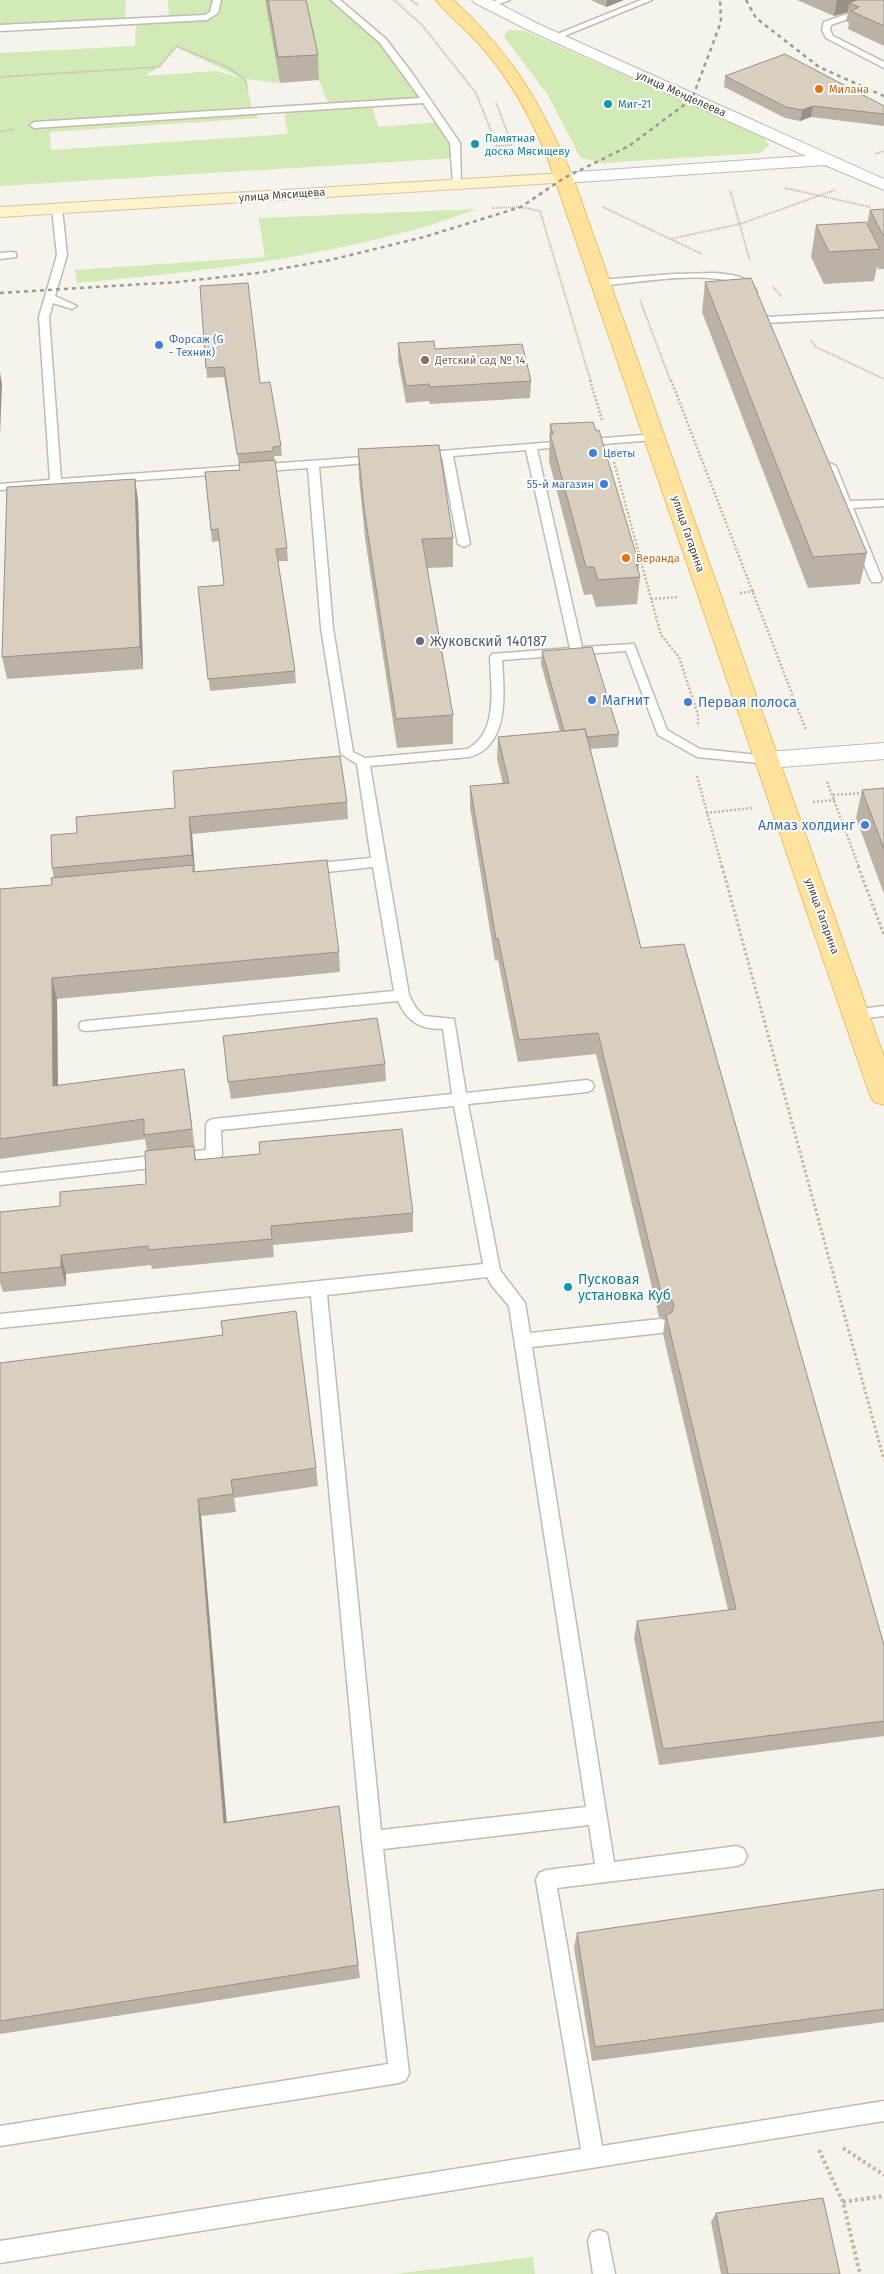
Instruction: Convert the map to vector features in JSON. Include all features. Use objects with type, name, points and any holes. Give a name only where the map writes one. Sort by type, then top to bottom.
[{"type":"main road","name":"улица Гагарина","points":[[444,0],[467,21],[496,53],[523,92],[564,178],[884,1095]]},
{"type":"main road","name":"улица Мясищева","points":[[0,212],[564,178]]},
{"type":"street","name":"улица Менделеева","points":[[485,3],[554,37],[884,185]]},
{"type":"street","points":[[564,178],[827,160]]},
{"type":"street","points":[[858,173],[877,166]]},
{"type":"street","points":[[768,760],[884,751]]},
{"type":"lane","points":[[0,28],[207,17],[214,13],[217,0]]},
{"type":"lane","points":[[335,0],[382,41],[455,143],[458,184]]},
{"type":"lane","points":[[485,3],[506,0]]},
{"type":"lane","points":[[554,37],[648,0]]},
{"type":"lane","points":[[884,3],[827,24],[826,30],[830,38],[884,65]]},
{"type":"lane","points":[[34,125],[425,100]]},
{"type":"lane","points":[[56,483],[44,317],[62,255],[57,209]]},
{"type":"lane","points":[[0,256],[13,255]]},
{"type":"lane","points":[[600,283],[702,276],[730,277],[742,280],[749,285],[763,315],[884,314]]},
{"type":"lane","points":[[50,298],[72,306]]},
{"type":"lane","points":[[411,456],[655,437]]},
{"type":"lane","points":[[531,447],[577,651]]},
{"type":"lane","points":[[824,452],[876,579]]},
{"type":"lane","points":[[447,453],[464,544]]},
{"type":"lane","points":[[0,487],[392,458]]},
{"type":"lane","points":[[313,464],[327,628],[347,754],[363,762],[469,753],[479,748],[492,730],[492,725],[498,711],[496,657],[630,647],[662,732],[697,753],[768,760]]},
{"type":"lane","points":[[847,505],[884,503]]},
{"type":"lane","points":[[363,762],[378,862],[402,995],[410,1013],[423,1024],[448,1023],[460,1099],[490,1255],[489,1270],[517,1303],[606,1873]]},
{"type":"lane","points":[[291,870],[378,862]]},
{"type":"lane","points":[[86,1026],[402,995]]},
{"type":"lane","points":[[857,1014],[884,1011]]},
{"type":"lane","points":[[0,1180],[214,1155],[213,1125],[587,1086]]},
{"type":"lane","points":[[0,1321],[489,1270]]},
{"type":"lane","points":[[0,2136],[398,2074],[372,1841],[318,1289]]},
{"type":"lane","points":[[524,1341],[661,1326]]},
{"type":"lane","points":[[372,1841],[598,1815]]},
{"type":"lane","points":[[593,2157],[546,1880],[736,1856]]},
{"type":"lane","points":[[0,2252],[884,2111]]},
{"type":"lane","points":[[599,2241],[604,2274]]},
{"type":"path","points":[[394,0],[422,25],[476,93],[502,156],[456,158]]},
{"type":"path","points":[[412,0],[419,6]]},
{"type":"path","points":[[170,19],[176,47]]},
{"type":"path","points":[[0,77],[159,67],[176,47]]},
{"type":"path","points":[[176,47],[227,67],[245,79],[253,111]]},
{"type":"path","points":[[496,102],[512,145],[498,146]]},
{"type":"path","points":[[728,184],[750,261]]},
{"type":"path","points":[[670,239],[740,224],[836,189]]},
{"type":"path","points":[[521,207],[540,211],[604,207],[607,216]]},
{"type":"path","points":[[540,211],[608,441],[661,635],[680,657],[698,715],[695,768],[706,813],[884,1460]]},
{"type":"path","points":[[632,280],[833,795],[884,935]]},
{"type":"path","points":[[833,795],[867,792]]},
{"type":"path","points":[[706,813],[783,805]]},
{"type":"path","points":[[806,2123],[884,2175]]},
{"type":"path","points":[[806,2123],[843,2202],[860,2274]]},
{"type":"path","points":[[843,2202],[884,2196]]},
{"type":"green space","points":[[0,0],[126,0],[125,21],[0,28]]},
{"type":"green space","points":[[168,0],[265,0],[280,83],[245,79],[253,111],[259,118],[50,132],[51,150],[288,134],[284,116],[291,108],[329,106],[319,80],[302,0],[335,0],[383,41],[425,100],[372,104],[378,127],[440,122],[455,143],[456,158],[0,186],[0,53],[135,46],[136,21],[169,19]],"holes":[[[176,47],[241,77],[215,71],[145,76],[159,67]]]},
{"type":"green space","points":[[508,30],[525,31],[762,136],[769,145],[760,153],[601,163],[580,157],[548,95],[504,37]]},
{"type":"green space","points":[[478,209],[412,231],[322,251],[241,265],[77,283],[75,270],[265,257],[259,218]]},
{"type":"green space","points":[[533,2257],[535,2274],[394,2274]]},
{"type":"building","points":[[268,0],[306,0],[318,55],[278,57]]},
{"type":"building","points":[[857,0],[884,0],[884,26],[851,11],[859,7],[849,3]]},
{"type":"building","points":[[785,54],[884,106],[884,114],[813,106],[802,110],[786,107],[725,76]]},
{"type":"building","points":[[884,209],[884,237],[870,210]]},
{"type":"building","points":[[866,222],[880,249],[829,252],[816,225]]},
{"type":"building","points":[[751,278],[867,553],[813,557],[705,282]]},
{"type":"building","points":[[248,283],[260,383],[270,382],[281,446],[273,447],[273,451],[237,454],[224,367],[206,368],[200,286]]},
{"type":"building","points":[[434,341],[435,349],[522,344],[531,381],[430,387],[429,384],[406,386],[398,343]]},
{"type":"building","points":[[593,422],[596,431],[599,430],[639,564],[636,564],[640,577],[598,580],[594,567],[586,567],[550,434],[553,434],[550,424]]},
{"type":"building","points":[[439,445],[453,538],[422,539],[453,715],[396,719],[364,508],[358,449]]},
{"type":"building","points":[[275,460],[287,548],[276,549],[295,671],[208,679],[198,587],[224,585],[218,529],[211,530],[205,472],[240,470],[239,463]]},
{"type":"building","points":[[135,479],[140,647],[2,657],[7,487]]},
{"type":"building","points":[[592,647],[619,734],[587,737],[585,729],[564,731],[542,651]]},
{"type":"building","points":[[585,729],[641,948],[684,944],[884,1645],[884,1721],[663,1749],[637,1621],[736,1609],[666,1315],[672,1312],[674,1305],[671,1299],[662,1297],[598,1033],[519,1040],[498,938],[496,939],[470,786],[509,783],[498,737]]},
{"type":"building","points":[[340,756],[347,802],[189,817],[192,855],[52,868],[51,835],[77,833],[76,817],[175,808],[173,771]]},
{"type":"building","points":[[884,788],[884,849],[862,790]]},
{"type":"building","points":[[327,860],[339,952],[52,978],[53,1086],[184,1069],[192,1129],[144,1135],[144,1119],[0,1139],[0,889],[52,885],[51,878],[193,865],[193,872]]},
{"type":"building","points":[[377,1018],[385,1064],[228,1082],[223,1036]]},
{"type":"building","points":[[402,1129],[413,1213],[271,1226],[272,1239],[148,1250],[148,1246],[61,1255],[61,1267],[0,1273],[0,1212],[60,1206],[60,1192],[146,1184],[145,1151],[194,1146],[195,1160],[260,1154],[259,1142]]},
{"type":"building","points":[[296,1311],[316,1468],[231,1480],[233,1494],[198,1499],[224,1823],[339,1806],[358,1965],[0,2021],[0,1363],[223,1335],[221,1321]]},
{"type":"building","points":[[884,1889],[884,2009],[595,2047],[577,1933]]},
{"type":"building","points":[[823,2198],[840,2274],[728,2274],[716,2213]]},
{"type":"railway","points":[[0,293],[178,282],[257,273],[330,260],[424,237],[521,207],[564,178],[629,146],[692,99],[721,22],[720,0]]},
{"type":"railway","points":[[746,0],[756,18],[819,67],[884,96]]},
{"type":"place","name":"Милана","points":[[819,89]]},
{"type":"place","name":"Миг-21","points":[[608,104]]},
{"type":"place","name":"Памятная доска Мясищеву","points":[[475,144]]},
{"type":"place","name":"Форсаж (G - Техник)","points":[[159,345]]},
{"type":"place","name":"Детский сад № 14","points":[[425,360]]},
{"type":"place","name":"Цветы","points":[[593,453]]},
{"type":"place","name":"55-й магазин","points":[[604,484]]},
{"type":"place","name":"Веранда","points":[[626,558]]},
{"type":"place","name":"Жуковский 140187","points":[[420,641]]},
{"type":"place","name":"Магнит","points":[[592,700]]},
{"type":"place","name":"Первая полоса","points":[[688,702]]},
{"type":"place","name":"Алмаз холдинг","points":[[865,825]]},
{"type":"place","name":"Пусковая установка Куб","points":[[568,1287]]}]
